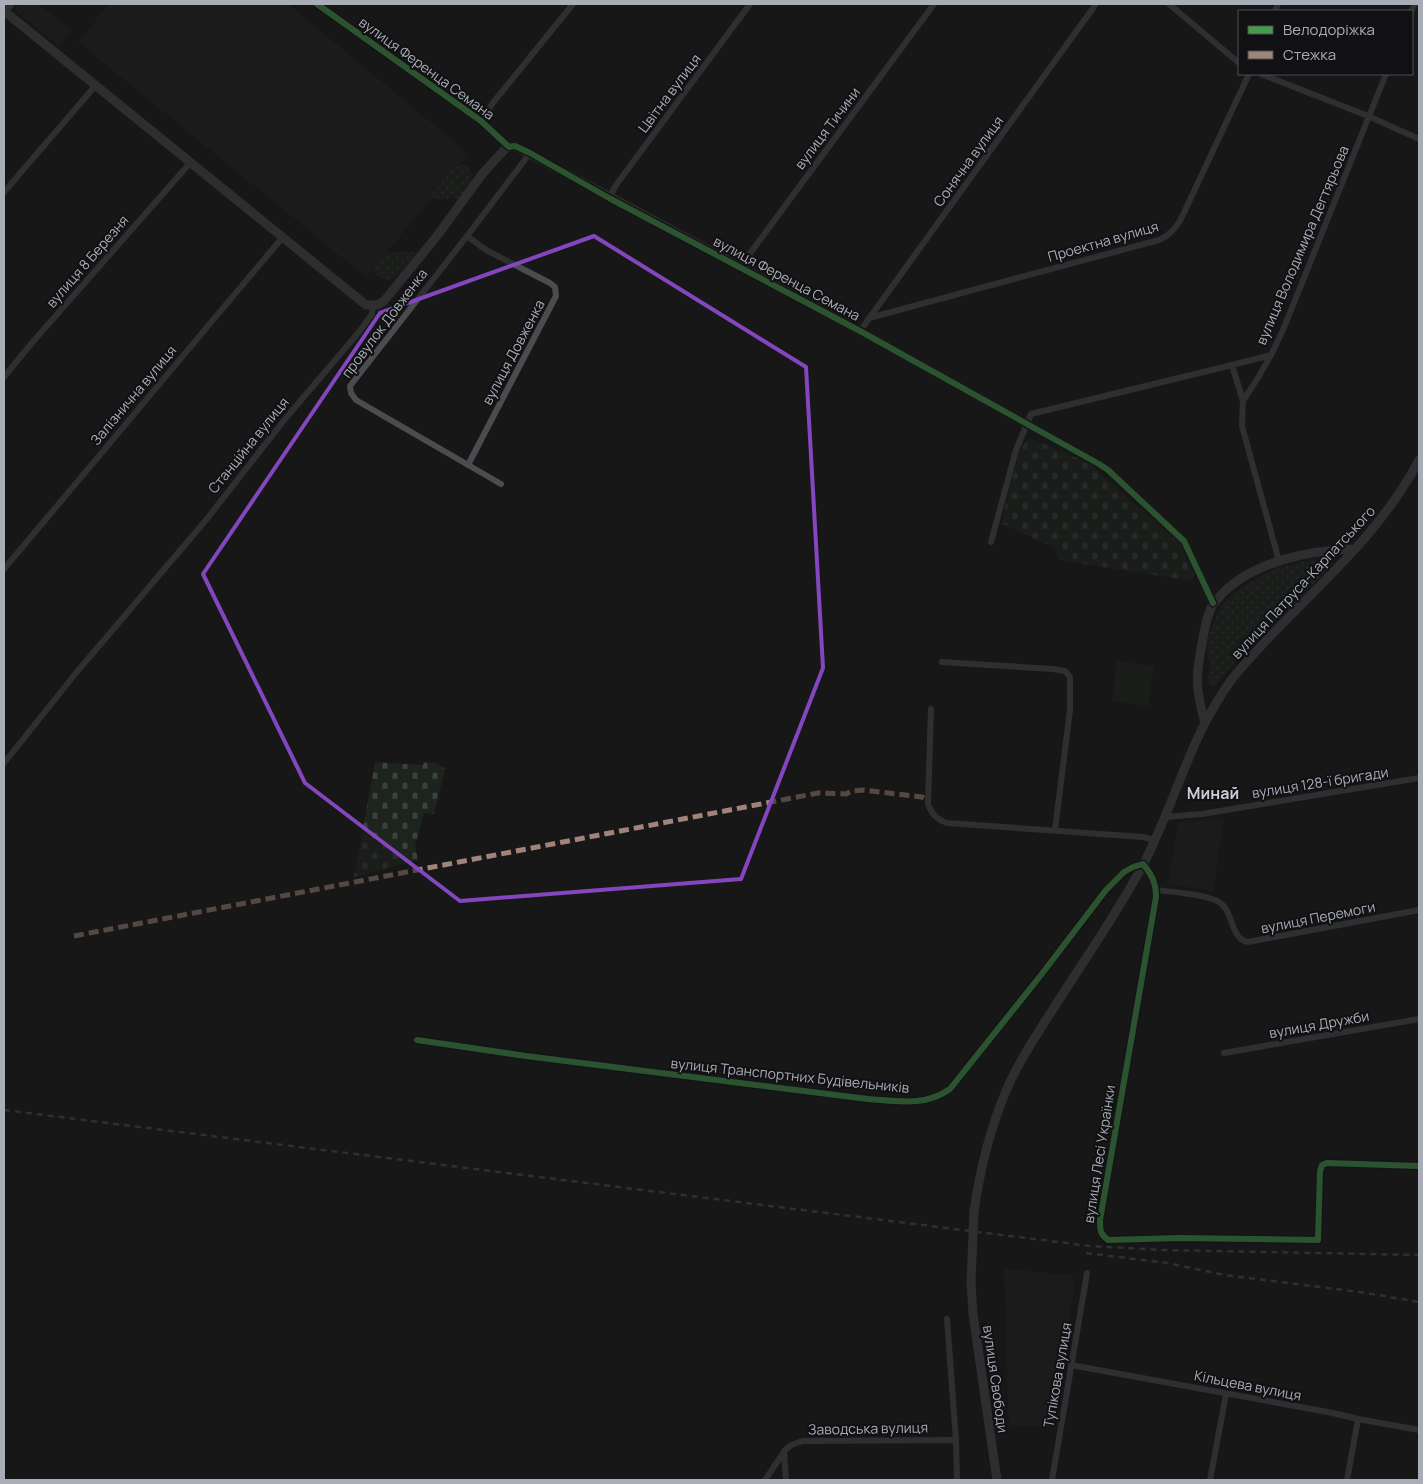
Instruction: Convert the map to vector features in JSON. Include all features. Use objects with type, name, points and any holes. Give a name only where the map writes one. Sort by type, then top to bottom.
[{"type":"street","points":[[10,4],[4,11],[361,302],[373,306]]},
{"type":"street","name":"вулиця Ференца Семана","points":[[317,4],[481,121],[509,147],[516,146],[530,153],[609,198],[1027,422],[1108,470],[1178,534],[1188,547],[1214,603]]},
{"type":"street","points":[[481,121],[492,104],[573,4]]},
{"type":"street","name":"Цвітна вулиця","points":[[609,198],[616,185],[750,4]]},
{"type":"street","name":"вулиця Тичини","points":[[740,267],[934,4]]},
{"type":"street","name":"Сонячна вулиця","points":[[860,331],[1096,4]]},
{"type":"street","points":[[1169,4],[1238,62]]},
{"type":"street","name":"Проектна вулиця","points":[[870,318],[1168,236],[1175,230],[1181,219],[1249,75]]},
{"type":"street","points":[[1264,75],[1368,116],[1419,139]]},
{"type":"street","name":"вулиця Володимира Дегтярьова","points":[[1027,422],[1031,414],[1270,355],[1283,330],[1386,75]]},
{"type":"street","points":[[4,192],[96,85]]},
{"type":"street","name":"Станційна вулиця","points":[[4,763],[76,672],[206,520],[285,418],[358,332],[372,314],[373,306],[380,304],[392,292],[437,236],[483,173],[509,147]]},
{"type":"street","name":"провулок Довженка","points":[[501,484],[356,400],[351,393],[350,386],[468,236],[530,153]]},
{"type":"street","name":"вулиця 8 Березня","points":[[4,378],[37,336],[190,163]]},
{"type":"street","name":"вулиця Довженка","points":[[468,236],[486,250],[550,283],[555,287],[556,296],[468,465]]},
{"type":"street","name":"Залізнична вулиця","points":[[4,569],[282,238]]},
{"type":"street","points":[[1243,402],[1270,355]]},
{"type":"street","points":[[1232,365],[1243,402],[1242,426],[1278,561]]},
{"type":"street","points":[[991,542],[1016,450],[1027,422]]},
{"type":"street","name":"вулиця Патруса-Карпатського","points":[[1143,864],[1205,723],[1222,695],[1242,667],[1388,512],[1419,460]]},
{"type":"street","points":[[1205,723],[1198,698],[1198,666],[1204,630],[1214,603],[1229,586],[1245,576],[1278,561],[1322,551],[1355,549]]},
{"type":"street","points":[[942,662],[1053,669],[1065,671],[1070,677],[1070,710],[1055,830]]},
{"type":"street","points":[[931,710],[928,804],[932,813],[940,820],[947,823],[1143,837],[1155,840]]},
{"type":"street","name":"вулиця 128-ї бригади","points":[[1165,817],[1202,814],[1419,778]]},
{"type":"street","points":[[1143,864],[1151,874],[1156,890]]},
{"type":"street","name":"вулиця Транспортних Будівельників","points":[[417,1040],[868,1099],[910,1102],[927,1100],[940,1096],[950,1089],[1106,890],[1124,872],[1143,864]]},
{"type":"street","name":"вулиця Свободи","points":[[997,1480],[973,1314],[971,1282],[974,1211],[984,1155],[1006,1090],[1025,1052],[1113,915],[1143,864]]},
{"type":"street","name":"вулиця Перемоги","points":[[1156,890],[1206,898],[1218,902],[1230,916],[1240,939],[1248,942],[1419,910]]},
{"type":"street","name":"вулиця Лесі Українки","points":[[1156,890],[1100,1220],[1102,1235],[1108,1240],[1179,1238],[1318,1240],[1320,1171],[1322,1165],[1327,1163],[1360,1163],[1419,1166]]},
{"type":"street","name":"вулиця Дружби","points":[[1224,1053],[1419,1019]]},
{"type":"street","name":"Тупікова вулиця","points":[[1052,1480],[1087,1273]]},
{"type":"street","points":[[947,1319],[957,1480]]},
{"type":"street","name":"Кільцева вулиця","points":[[1072,1365],[1419,1430]]},
{"type":"street","points":[[1210,1480],[1226,1394]]},
{"type":"street","points":[[1347,1480],[1358,1420]]},
{"type":"street","name":"Заводська вулиця","points":[[765,1480],[784,1452],[791,1445],[802,1441],[956,1440]]},
{"type":"street","points":[[784,1452],[786,1480]]},
{"type":"highlighted area","points":[[594,236],[806,367],[823,668],[741,879],[460,901],[305,783],[203,574],[380,313]]},
{"type":"shaded area","points":[[20,4],[38,4],[72,30],[59,46],[15,10]]},
{"type":"shaded area","points":[[109,4],[288,4],[469,154],[366,277],[78,42]]},
{"type":"shaded area","points":[[1224,819],[1213,891],[1168,884],[1178,822]]},
{"type":"shaded area","points":[[1004,1269],[1073,1275],[1074,1290],[1050,1428],[1009,1425]]},
{"type":"green space","points":[[462,164],[471,170],[472,175],[467,190],[459,198],[433,199],[432,194],[453,167]]},
{"type":"green space","points":[[395,252],[417,252],[404,270],[393,279],[380,278],[374,272],[376,259],[381,255]]},
{"type":"green space","points":[[1029,438],[1091,465],[1180,544],[1194,573],[1192,579],[1186,580],[1059,560],[1055,548],[1001,523],[1020,449]]},
{"type":"green space","points":[[1322,557],[1331,561],[1331,566],[1235,662],[1214,688],[1207,683],[1210,662],[1207,655],[1208,638],[1223,604],[1248,583],[1277,568]]},
{"type":"green space","points":[[1117,661],[1154,666],[1148,706],[1112,701]]},
{"type":"green space","points":[[375,762],[423,765],[424,762],[437,763],[445,769],[434,814],[424,813],[415,846],[418,860],[354,877]]},
{"type":"railway","points":[[4,1110],[1090,1246],[1163,1250],[1419,1255]]},
{"type":"railway","points":[[1086,1253],[1167,1263],[1225,1275],[1360,1292],[1419,1302]]},
{"type":"marked path","points":[[74,936],[818,793],[846,794],[852,791],[863,790],[922,797],[928,800]]},
{"type":"cycle path","points":[[317,4],[481,121],[509,147],[515,146],[530,153],[609,198],[860,331],[1108,470],[1184,541],[1213,603]]},
{"type":"cycle path","points":[[417,1040],[526,1056],[868,1099],[921,1101],[940,1095],[950,1089],[1106,890],[1124,872],[1143,864],[1153,879],[1156,897],[1100,1220],[1100,1229],[1103,1236],[1108,1240],[1179,1238],[1318,1240],[1320,1171],[1322,1165],[1327,1163],[1419,1166]]},
{"type":"district","name":"Минай","points":[[1213,793]]}]
